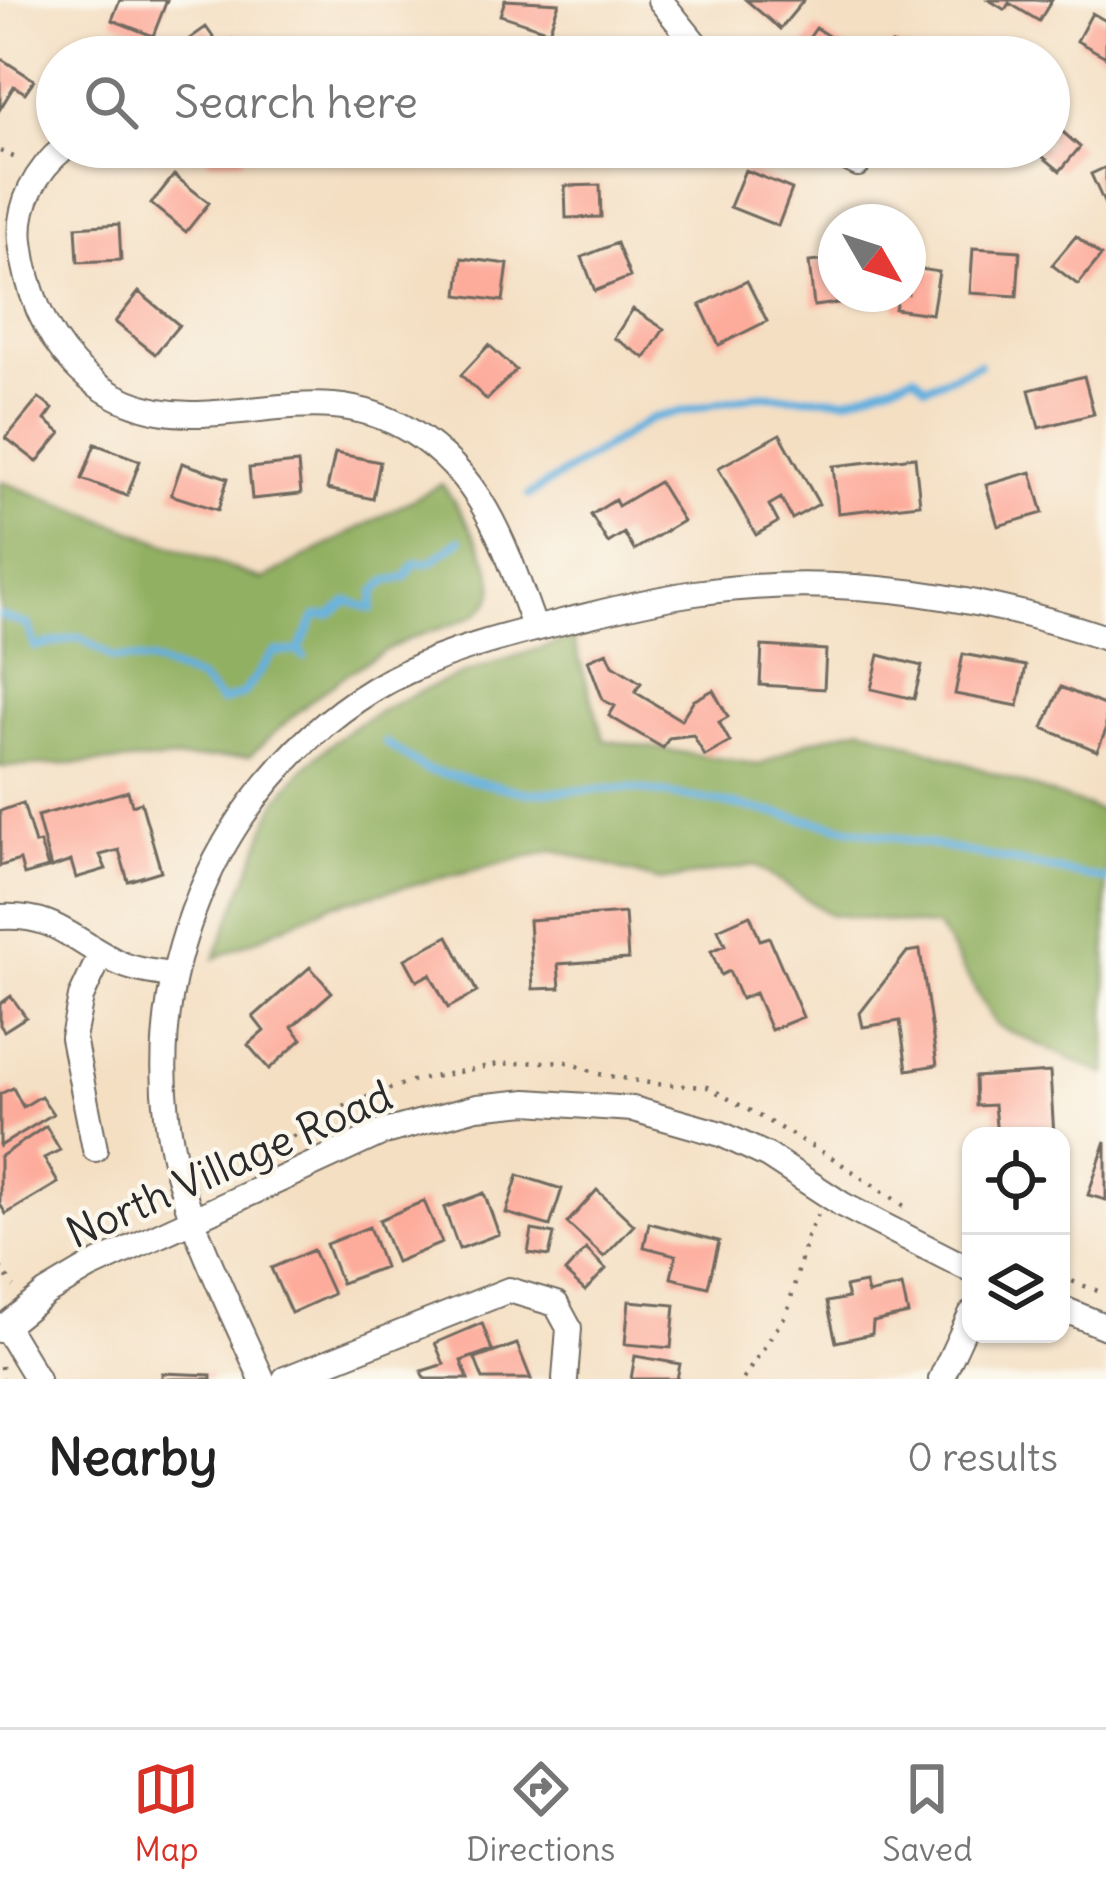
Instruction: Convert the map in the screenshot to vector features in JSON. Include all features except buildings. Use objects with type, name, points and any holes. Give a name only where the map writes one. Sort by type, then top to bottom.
[{"type":"street","points":[[660,0],[689,36]]},
{"type":"street","points":[[43,168],[28,192],[20,234],[29,292],[41,322],[71,362],[110,393],[168,412],[198,414],[308,403],[361,411],[409,430],[452,463],[486,506],[535,629]]},
{"type":"street","points":[[262,1379],[193,1220],[167,1120],[164,1066],[171,975],[218,857],[248,808],[293,754],[331,720],[404,672],[489,640],[696,592],[842,586],[987,604],[1106,638]]},
{"type":"street","points":[[0,917],[19,916],[57,925],[101,954],[139,970],[171,975]]},
{"type":"street","points":[[95,1148],[73,1038],[81,997],[101,954]]},
{"type":"street","name":"North Village Road","points":[[2,1328],[63,1282],[381,1133],[426,1118],[510,1103],[580,1102],[633,1108],[721,1134],[768,1156],[842,1205],[962,1265]]},
{"type":"street","points":[[285,1379],[508,1290],[556,1304],[569,1328],[565,1379]]},
{"type":"street","points":[[1070,1312],[1106,1327]]},
{"type":"street","points":[[2,1328],[37,1379]]},
{"type":"street","points":[[940,1379],[962,1333]]},
{"type":"path","points":[[743,1379],[787,1313],[806,1237],[818,1214]]},
{"type":"path","points":[[1070,1280],[1106,1294]]},
{"type":"green space","points":[[0,481],[262,580],[442,484],[483,552],[493,592],[469,618],[407,640],[343,677],[250,756],[0,767]]},
{"type":"green space","points":[[573,638],[604,740],[760,765],[806,742],[862,727],[1106,813],[1106,1075],[996,1025],[938,927],[829,914],[755,865],[660,881],[555,850],[331,905],[215,958],[273,808],[308,765],[340,737],[413,695]]},
{"type":"waterway","points":[[529,495],[652,418],[756,395],[847,399],[915,375],[926,387],[979,364]]},
{"type":"waterway","points":[[298,651],[316,616],[330,615],[348,601],[372,609],[375,591],[387,581],[406,577],[414,564],[431,562],[460,540]]},
{"type":"waterway","points":[[0,616],[28,625],[35,647],[80,637],[113,658],[151,661],[201,680],[221,702],[243,694],[274,652],[298,651],[304,657]]},
{"type":"waterway","points":[[386,743],[426,770],[528,793],[629,788],[1106,880]]}]
